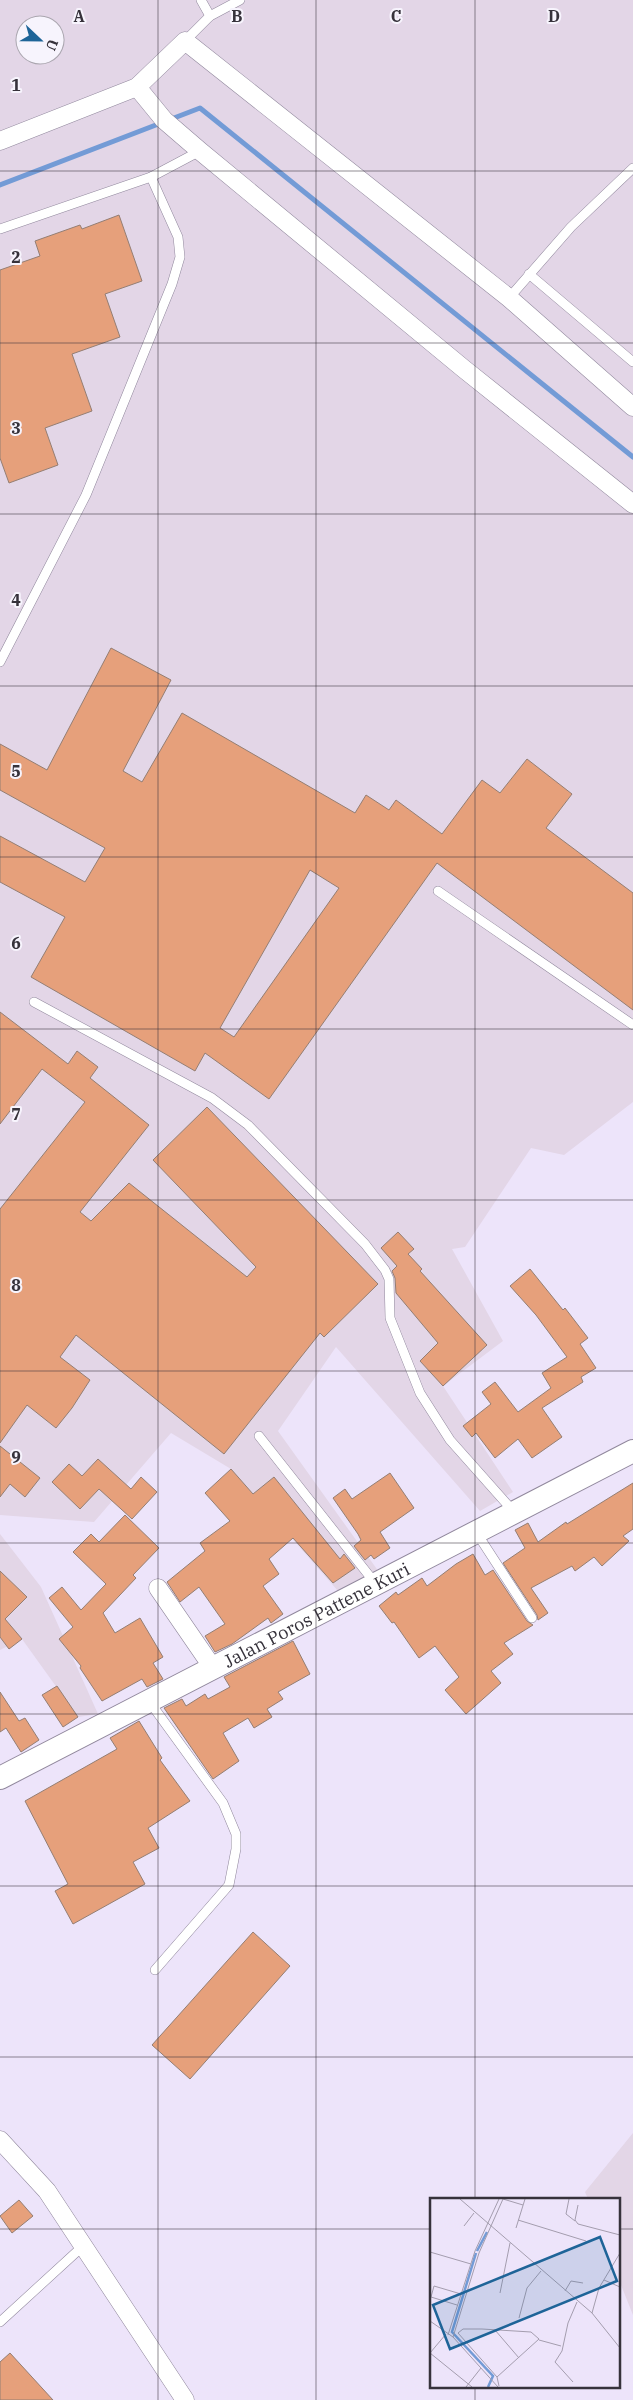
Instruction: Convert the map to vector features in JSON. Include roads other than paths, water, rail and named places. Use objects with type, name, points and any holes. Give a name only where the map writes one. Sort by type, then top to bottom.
[{"type":"street","points":[[0,140],[137,87],[184,42],[509,298],[632,403]]},
{"type":"street","points":[[137,87],[159,115],[200,151],[464,370],[633,504]]},
{"type":"street","name":"Jalan Poros Pattene Kuri","points":[[0,1778],[633,1451]]},
{"type":"street","points":[[158,1588],[213,1668]]},
{"type":"street","points":[[0,2140],[47,2191],[185,2400]]},
{"type":"lane","points":[[201,0],[210,16]]},
{"type":"lane","points":[[184,42],[210,16],[240,0]]},
{"type":"lane","points":[[0,229],[151,177],[200,151]]},
{"type":"lane","points":[[509,298],[571,228],[633,168]]},
{"type":"lane","points":[[0,662],[86,495],[172,284],[180,257],[178,237],[151,177]]},
{"type":"lane","points":[[529,274],[633,362]]},
{"type":"lane","points":[[0,645],[12,641]]},
{"type":"lane","points":[[438,891],[633,1025]]},
{"type":"lane","points":[[34,1002],[212,1098],[248,1125],[365,1244],[385,1270],[389,1279],[390,1318],[420,1392],[450,1440],[514,1512]]},
{"type":"lane","points":[[259,1436],[375,1583]]},
{"type":"lane","points":[[476,1532],[532,1618]]},
{"type":"lane","points":[[149,1701],[223,1803],[236,1834],[234,1865],[228,1885],[155,1970]]},
{"type":"lane","points":[[0,2322],[83,2246]]},
{"type":"waterway","points":[[0,185],[200,108],[633,457]]}]
